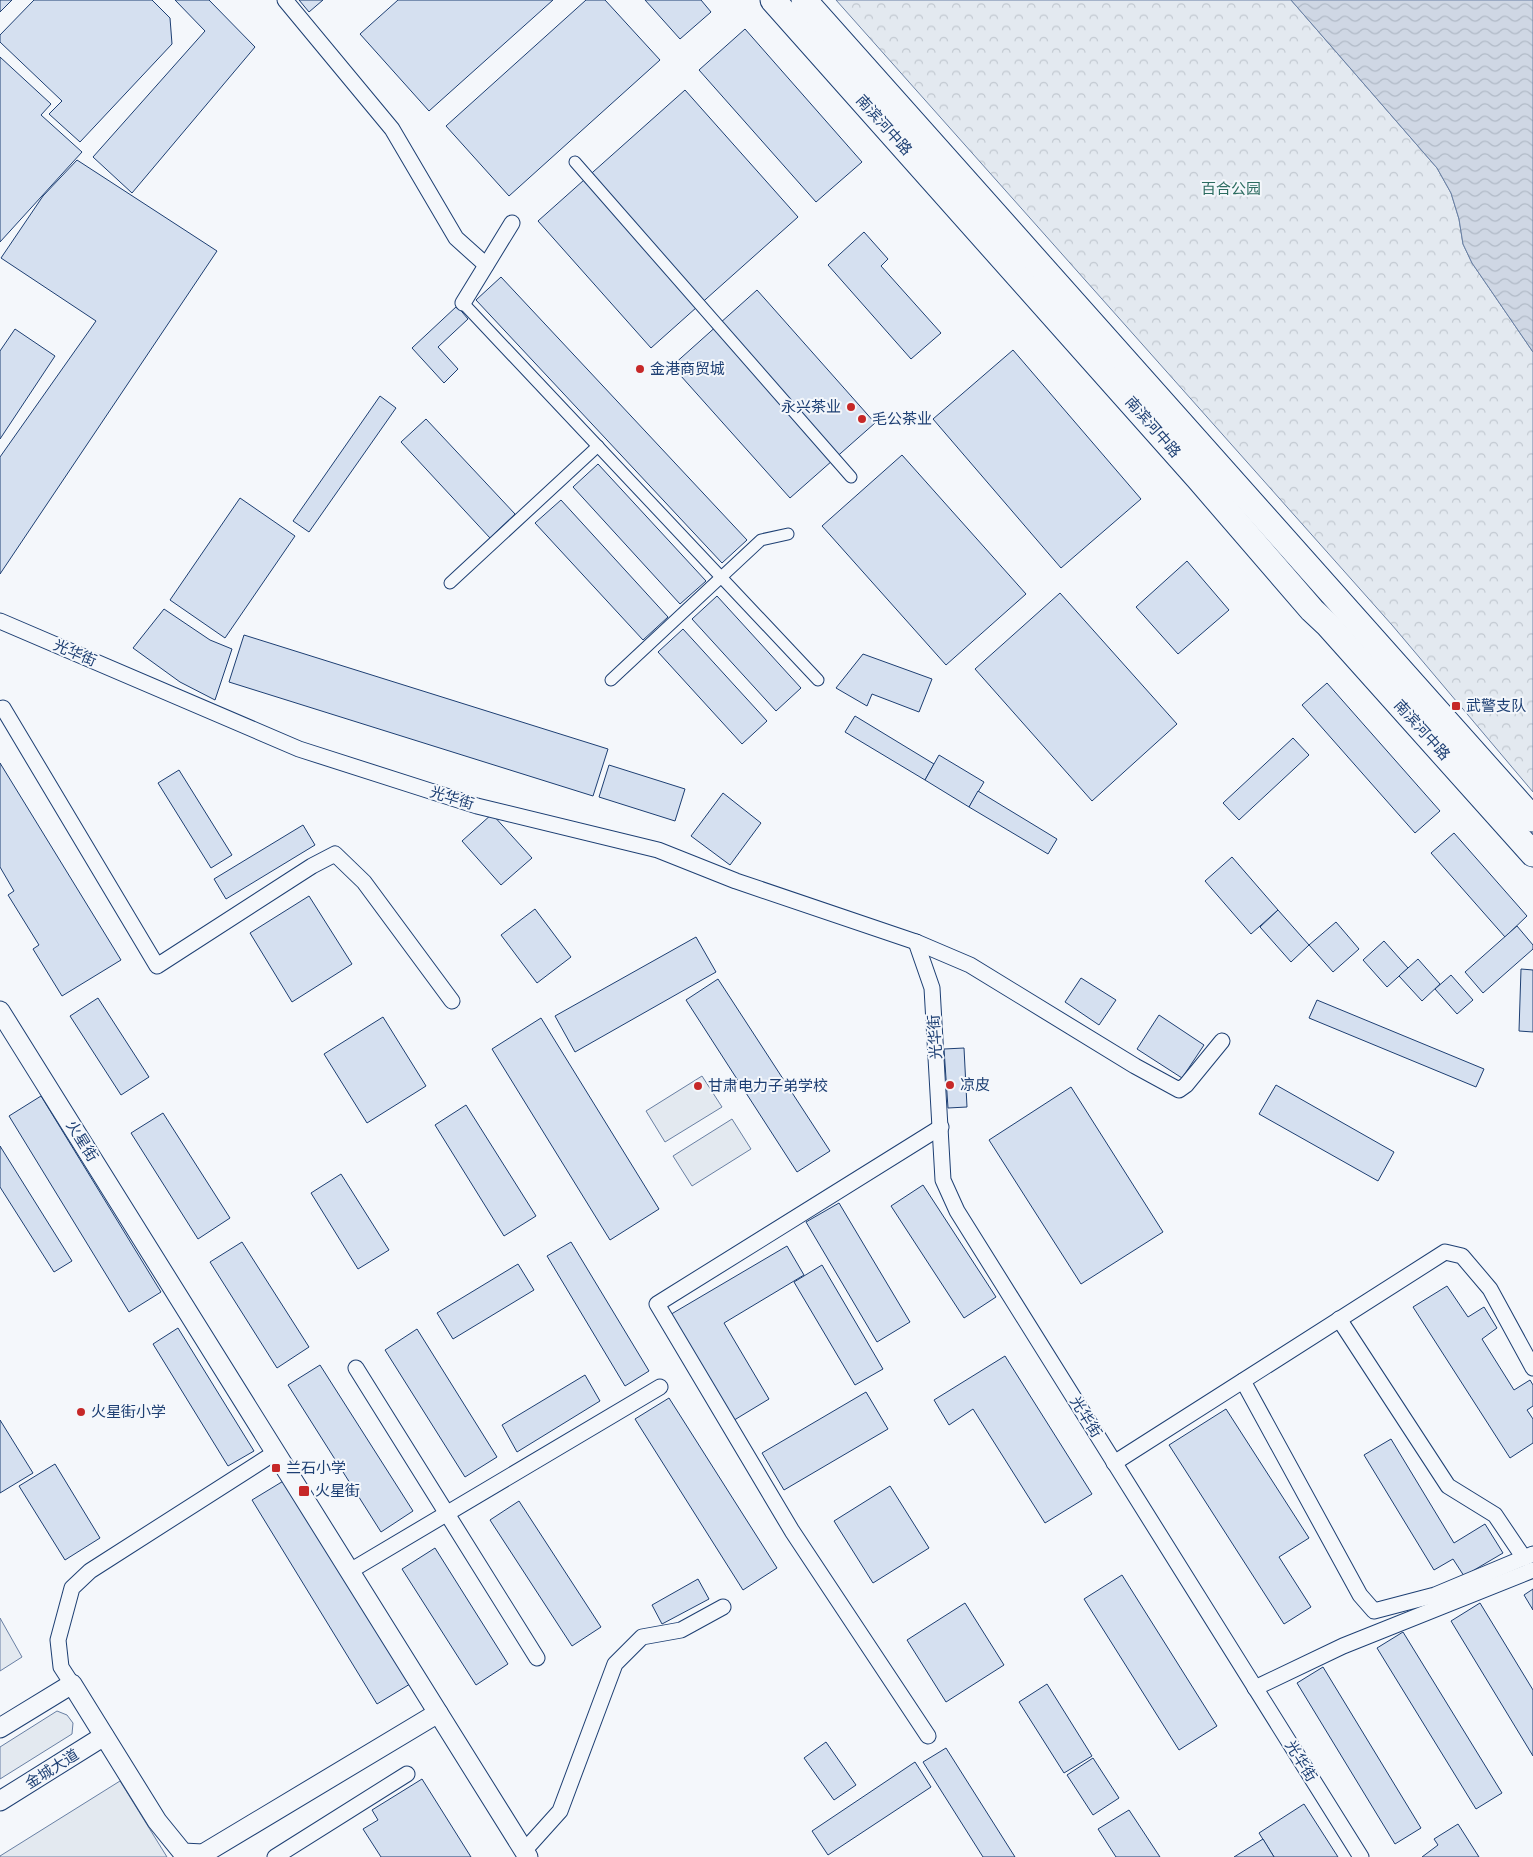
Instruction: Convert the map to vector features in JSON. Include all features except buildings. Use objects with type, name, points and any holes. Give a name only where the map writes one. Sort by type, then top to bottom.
[{"type":"highway","name":"南滨河中路","points":[[773,0],[1193,472],[1312,610],[1533,854]]},
{"type":"highway","name":"南滨河中路","points":[[804,0],[1533,819]]},
{"type":"street","points":[[285,0],[392,129],[456,238],[486,265]]},
{"type":"street","points":[[575,162],[851,477]]},
{"type":"street","points":[[512,223],[463,303],[818,680]]},
{"type":"street","points":[[450,583],[598,446]]},
{"type":"street","points":[[611,680],[761,540],[788,534]]},
{"type":"street","name":"光华街","points":[[0,621],[299,749],[477,806],[658,850],[736,881],[916,942],[970,965],[1135,1066],[1179,1090],[1186,1085],[1222,1041]]},
{"type":"street","points":[[0,710],[3,708],[157,966],[312,866],[335,854],[364,882],[452,1001]]},
{"type":"street","name":"光华街","points":[[916,942],[932,988],[943,1180],[957,1211],[1361,1857]]},
{"type":"street","name":"火星街","points":[[0,1011],[526,1854]]},
{"type":"street","points":[[928,1736],[792,1531],[657,1304],[941,1127]]},
{"type":"street","points":[[1114,1463],[1446,1252],[1462,1256],[1490,1289],[1533,1368]]},
{"type":"street","points":[[1243,1381],[1360,1595],[1374,1611],[1435,1595],[1529,1556],[1495,1515],[1448,1486],[1339,1320]]},
{"type":"street","points":[[356,1368],[537,1658]]},
{"type":"street","points":[[350,1571],[660,1387]]},
{"type":"street","points":[[276,1452],[90,1571],[72,1588],[58,1640],[61,1667],[157,1821],[183,1853],[203,1854],[438,1713]]},
{"type":"street","points":[[1255,1688],[1343,1646],[1533,1570]]},
{"type":"street","points":[[526,1854],[560,1811],[615,1664],[642,1637],[681,1630],[723,1607]]},
{"type":"street","points":[[0,1728],[72,1684]]},
{"type":"street","name":"金城大道","points":[[0,1801],[104,1736]]},
{"type":"street","points":[[274,1857],[407,1774]]},
{"type":"green space","name":"百合公园","points":[[836,0],[1291,0],[1437,168],[1451,193],[1459,219],[1463,244],[1472,263],[1533,352],[1533,792],[1392,625]]},
{"type":"green space","points":[[702,1076],[722,1107],[665,1142],[646,1111]]},
{"type":"green space","points":[[732,1119],[751,1149],[692,1186],[673,1156]]},
{"type":"green space","points":[[0,1618],[22,1657],[0,1671]]},
{"type":"green space","points":[[57,1711],[67,1715],[73,1723],[72,1734],[0,1779],[0,1747]]},
{"type":"green space","points":[[120,1781],[167,1857],[0,1857],[0,1856]]},
{"type":"water","points":[[1291,0],[1533,0],[1533,352],[1472,263],[1463,244],[1459,219],[1451,193],[1437,168]]},
{"type":"place","name":"金港商贸城","points":[[640,369]]},
{"type":"place","name":"永兴茶业","points":[[851,407]]},
{"type":"place","name":"毛公茶业","points":[[862,419]]},
{"type":"place","name":"武警支队","points":[[1456,706]]},
{"type":"place","name":"凉皮","points":[[950,1085]]},
{"type":"place","name":"甘肃电力子弟学校","points":[[698,1086]]},
{"type":"place","name":"火星街小学","points":[[81,1412]]},
{"type":"place","name":"兰石小学","points":[[276,1468]]},
{"type":"place","name":"火星街","points":[[304,1491]]}]
